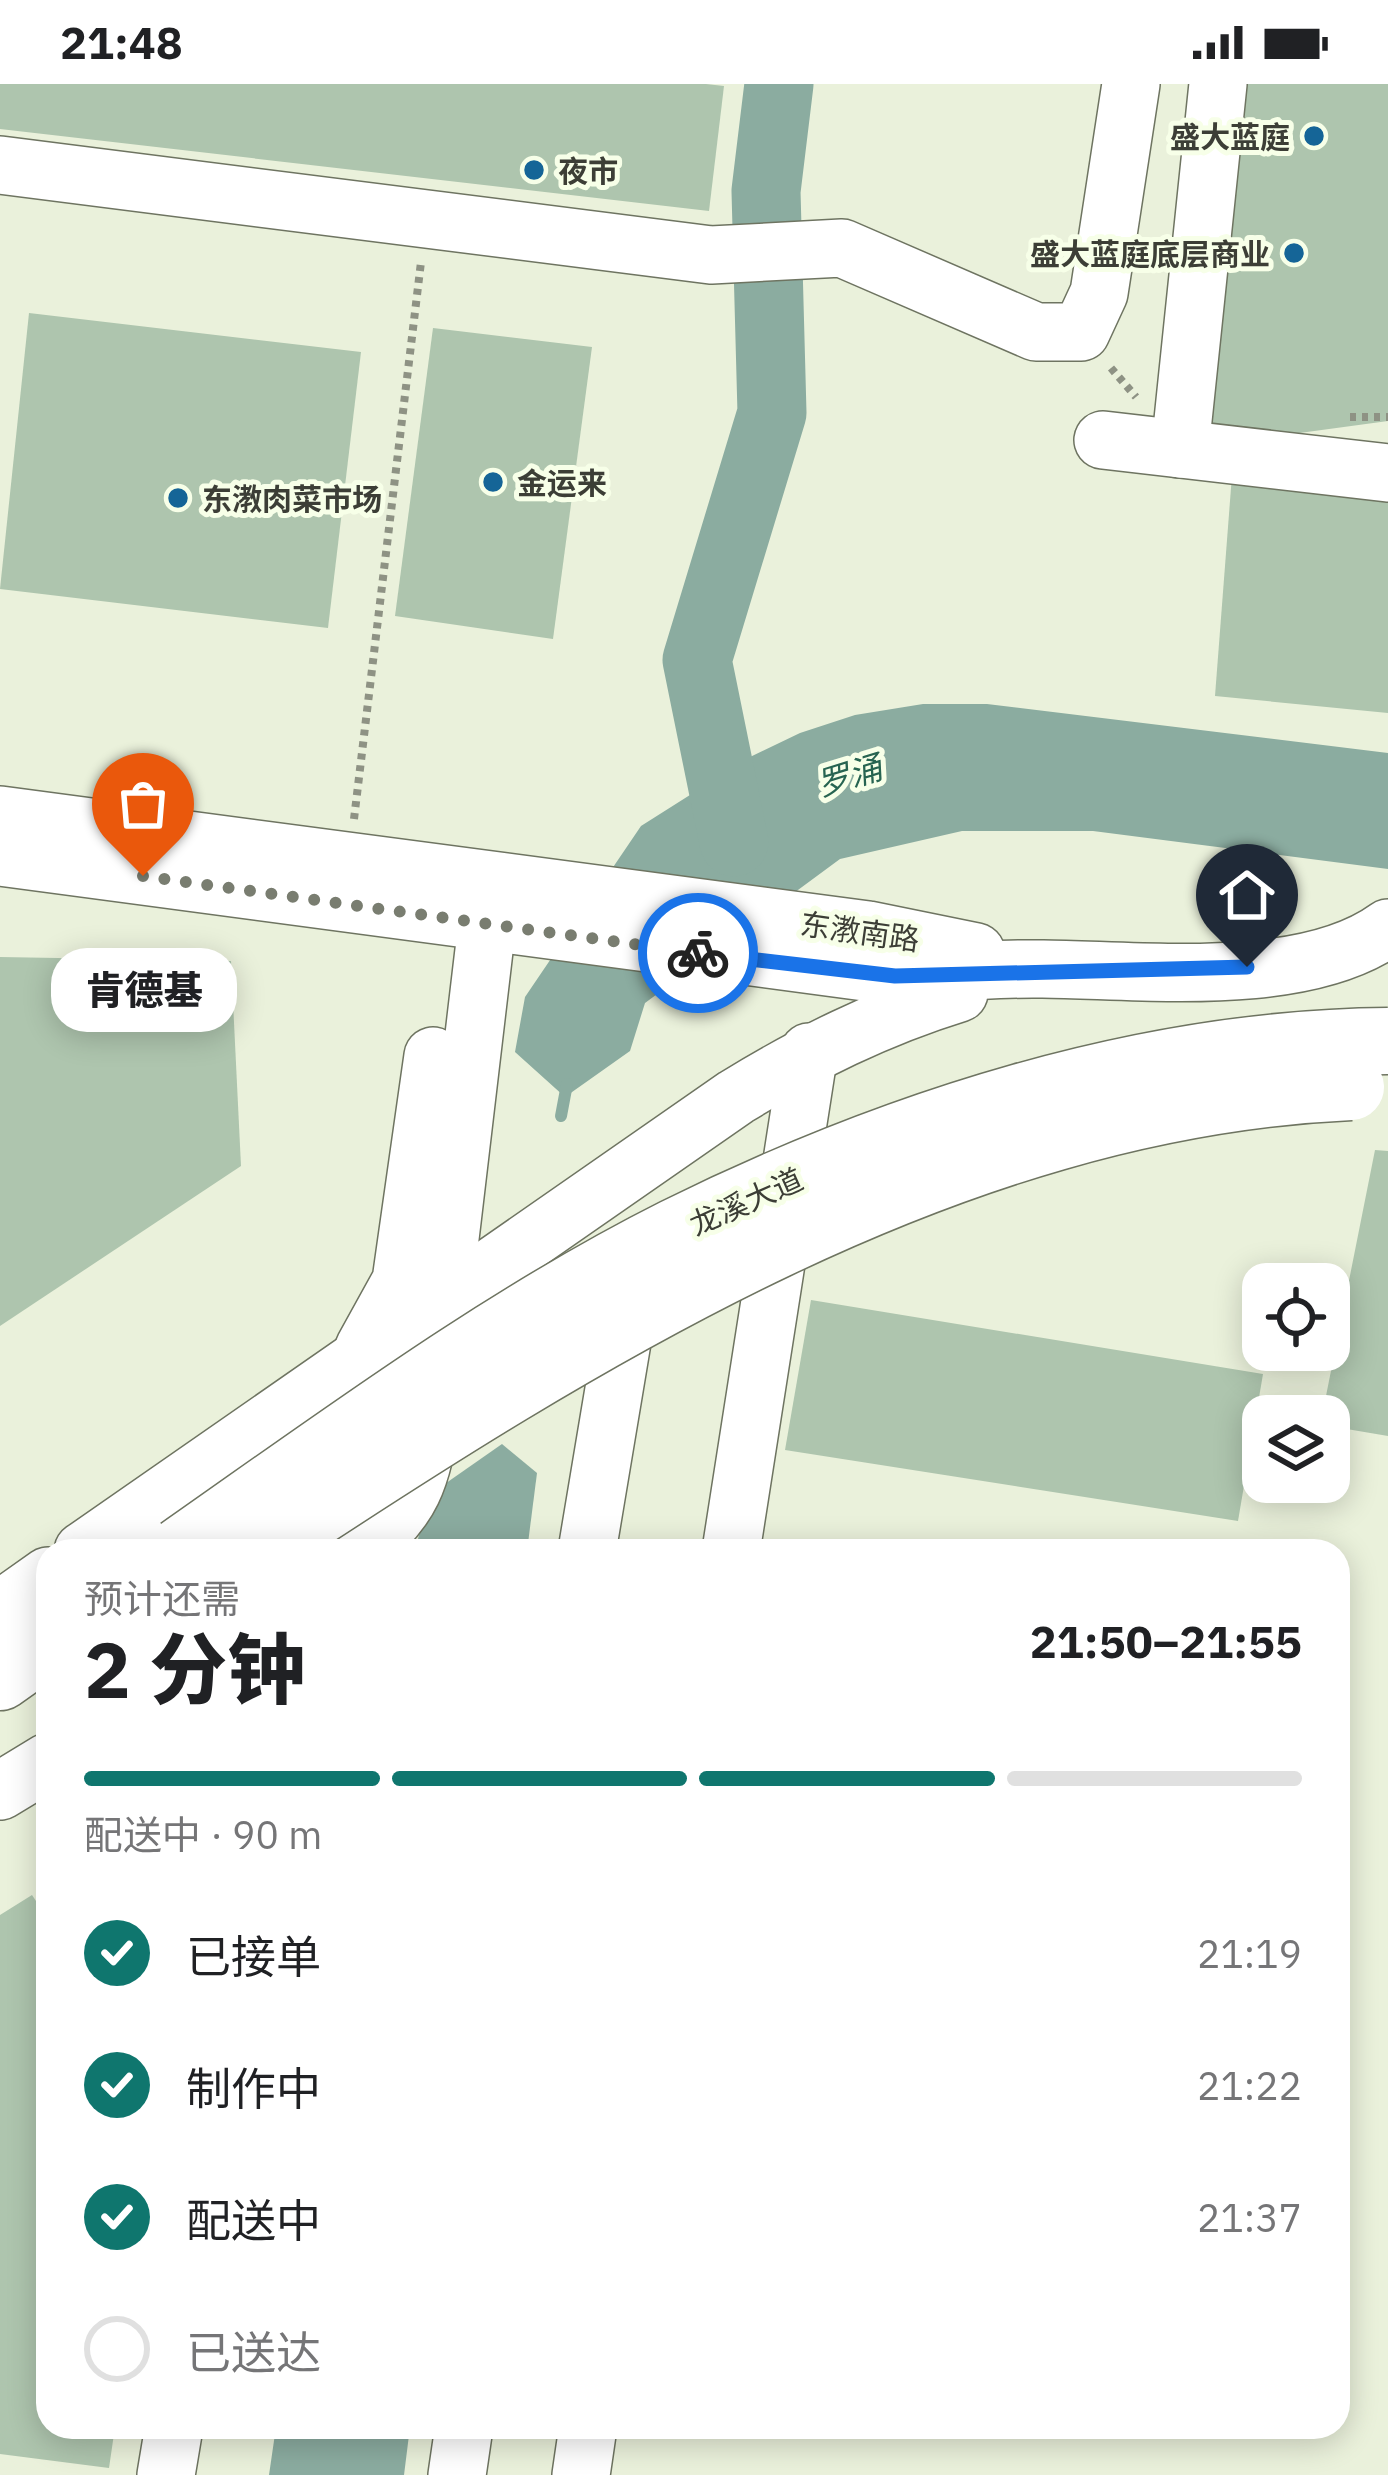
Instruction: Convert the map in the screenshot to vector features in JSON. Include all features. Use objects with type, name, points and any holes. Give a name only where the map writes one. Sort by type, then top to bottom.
[{"type":"main road","name":"龙溪大道","points":[[197,1539],[460,1358],[674,1233],[858,1151],[1103,1078],[1209,1056],[1388,1041]]},
{"type":"main road","name":"龙溪大道","points":[[275,1539],[455,1420],[680,1289],[775,1242],[1071,1135],[1195,1107],[1388,1085]]},
{"type":"main road","points":[[0,1677],[36,1652]]},
{"type":"main road","points":[[0,1726],[36,1701]]},
{"type":"street","points":[[0,165],[711,255],[842,248],[974,310],[1036,332],[1081,332],[1099,293],[1131,84]]},
{"type":"street","points":[[1180,449],[1218,84]]},
{"type":"street","points":[[1103,440],[1388,473]]},
{"type":"street","name":"东漖南路","points":[[0,815],[349,862],[507,910]]},
{"type":"street","name":"东漖南路","points":[[0,857],[789,942],[947,944],[1037,968]]},
{"type":"street","points":[[371,1539],[405,1506],[422,1480],[442,1300],[507,910]]},
{"type":"street","points":[[358,1356],[400,1281],[507,910]]},
{"type":"street","points":[[100,1539],[653,1154],[809,1052],[887,1015],[1037,968],[1143,972],[1277,964],[1340,954],[1388,928]]},
{"type":"street","points":[[733,1539],[809,1052]]},
{"type":"street","points":[[589,1539],[653,1154]]},
{"type":"street","points":[[356,1539],[373,1510],[384,1451],[378,1392],[358,1356]]},
{"type":"street","points":[[0,1610],[36,1584]]},
{"type":"street","points":[[0,1791],[36,1769]]},
{"type":"street","points":[[166,2475],[172,2439]]},
{"type":"street","points":[[457,2475],[462,2439]]},
{"type":"street","points":[[580,2475],[586,2439]]},
{"type":"path","points":[[349,862],[426,219]]},
{"type":"path","points":[[1081,332],[1180,449]]},
{"type":"water","points":[[923,704],[987,704],[1388,753],[1388,869],[1093,831],[962,831],[840,859],[645,1003],[630,1051],[565,1097],[515,1052],[525,997],[641,826],[750,757],[800,733],[855,715]]},
{"type":"water","points":[[502,1444],[537,1473],[529,1539],[418,1539],[429,1495]]},
{"type":"water","points":[[274,2439],[408,2439],[404,2475],[269,2475]]},
{"type":"building","name":"夜市","points":[[0,84],[724,86],[709,211],[0,129]]},
{"type":"building","name":"盛大蓝庭底层商业","points":[[1218,84],[1388,84],[1388,421],[1180,449]]},
{"type":"building","name":"东漖肉菜市场","points":[[29,313],[361,352],[328,628],[0,589]]},
{"type":"building","name":"金运来","points":[[433,328],[592,347],[553,639],[395,616]]},
{"type":"building","points":[[1232,475],[1388,488],[1388,713],[1215,696]]},
{"type":"building","points":[[0,957],[231,961],[241,1166],[0,1326]]},
{"type":"building","points":[[1375,1150],[1388,1151],[1388,1436],[1350,1430],[1350,1395],[1326,1395],[1331,1371],[1350,1371],[1350,1275]]},
{"type":"building","points":[[811,1300],[1263,1374],[1259,1395],[1242,1395],[1238,1521],[785,1450]]},
{"type":"building","points":[[32,1895],[36,1901],[36,2439],[113,2439],[109,2468],[0,2454],[0,1915]]},
{"type":"waterway","points":[[734,842],[697,660],[772,413],[766,191],[779,84]]},
{"type":"waterway","name":"罗涌","points":[[561,1116],[567,1084]]},
{"type":"way so far","points":[[143,876],[698,953]]},
{"type":"place","name":"盛大蓝庭","points":[[1314,136]]},
{"type":"place","name":"夜市","points":[[534,170]]},
{"type":"place","name":"盛大蓝庭底层商业","points":[[1294,253]]},
{"type":"place","name":"金运来","points":[[493,482]]},
{"type":"place","name":"东漖肉菜市场","points":[[178,498]]},
{"type":"place","name":"肯德基","points":[[143,876]]},
{"type":"route","points":[[698,953],[895,976],[1037,968],[1143,972],[1247,967]]}]
